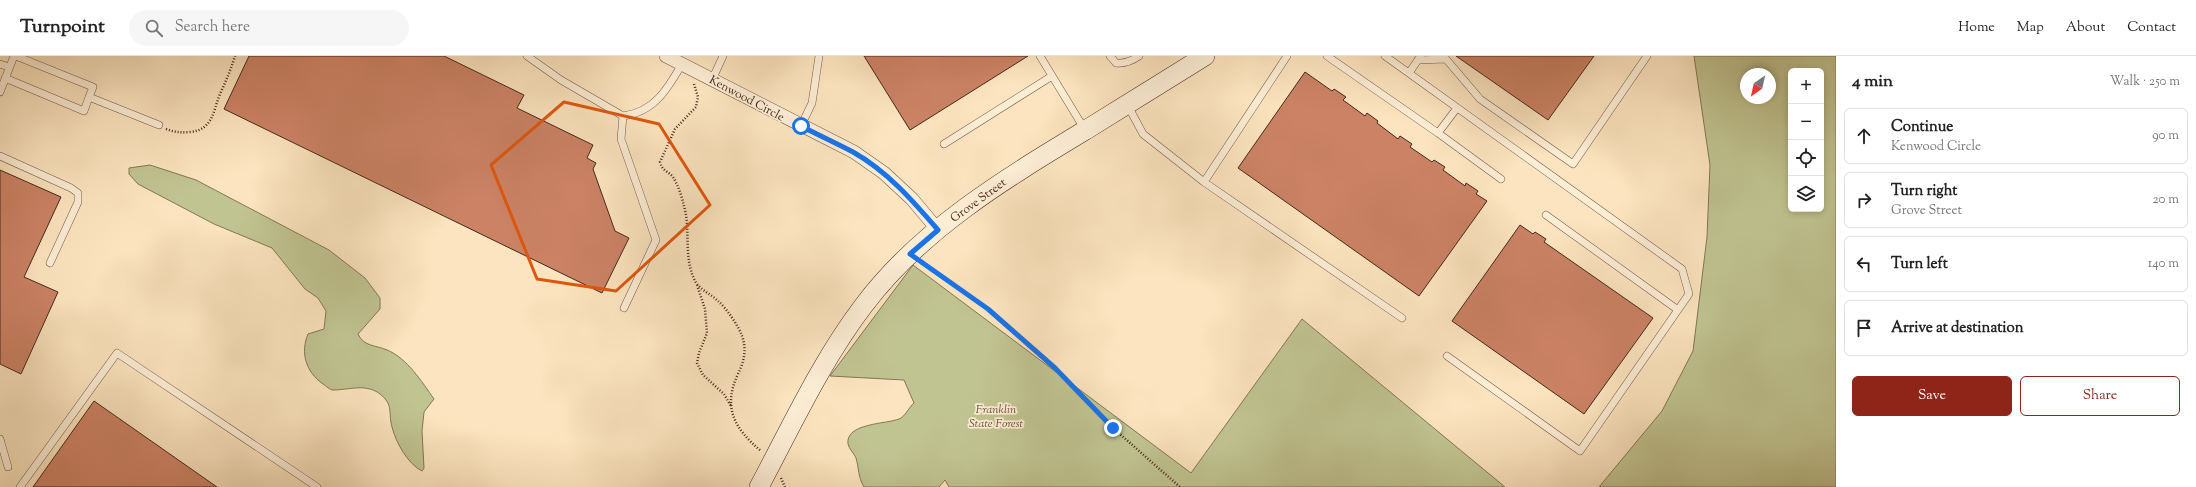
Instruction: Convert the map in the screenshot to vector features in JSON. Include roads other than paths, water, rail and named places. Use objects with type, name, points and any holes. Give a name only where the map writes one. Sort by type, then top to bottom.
[{"type":"main road","name":"Grove Street","points":[[759,487],[822,370],[844,334],[865,304],[910,254],[975,200],[1127,103],[1206,56]]},
{"type":"street","name":"Kenwood Circle","points":[[666,56],[854,152],[884,173],[912,199],[938,230]]},
{"type":"lane","points":[[0,92],[9,67],[15,56],[93,87],[84,111],[6,78]]},
{"type":"lane","points":[[528,56],[561,80],[623,116],[640,113],[658,101],[685,66]]},
{"type":"lane","points":[[712,80],[723,56]]},
{"type":"lane","points":[[801,126],[812,103],[819,56]]},
{"type":"lane","points":[[1040,56],[1085,130]]},
{"type":"lane","points":[[1110,56],[1116,63],[1121,64],[1130,62],[1139,56]]},
{"type":"lane","points":[[1204,182],[1287,56]]},
{"type":"lane","points":[[1327,56],[1500,179]]},
{"type":"lane","points":[[1385,56],[1682,269],[1689,294],[1580,451],[1447,356]]},
{"type":"lane","points":[[1409,73],[1419,58],[1446,59],[1480,100],[1573,164],[1647,56]]},
{"type":"lane","points":[[0,64],[9,67]]},
{"type":"lane","points":[[944,144],[1052,76]]},
{"type":"lane","points":[[89,97],[159,125]]},
{"type":"lane","points":[[1127,103],[1143,134],[1204,182],[1402,318]]},
{"type":"lane","points":[[1438,134],[1457,108]]},
{"type":"lane","points":[[623,116],[621,139],[656,240],[624,308]]},
{"type":"lane","points":[[0,156],[71,188],[78,193],[78,202],[50,263]]},
{"type":"lane","points":[[1546,215],[1678,310]]},
{"type":"lane","points":[[20,487],[117,353],[317,487]]},
{"type":"lane","points":[[0,439],[8,467]]},
{"type":"park label","name":"Franklin State Forest","points":[[996,416]]}]
